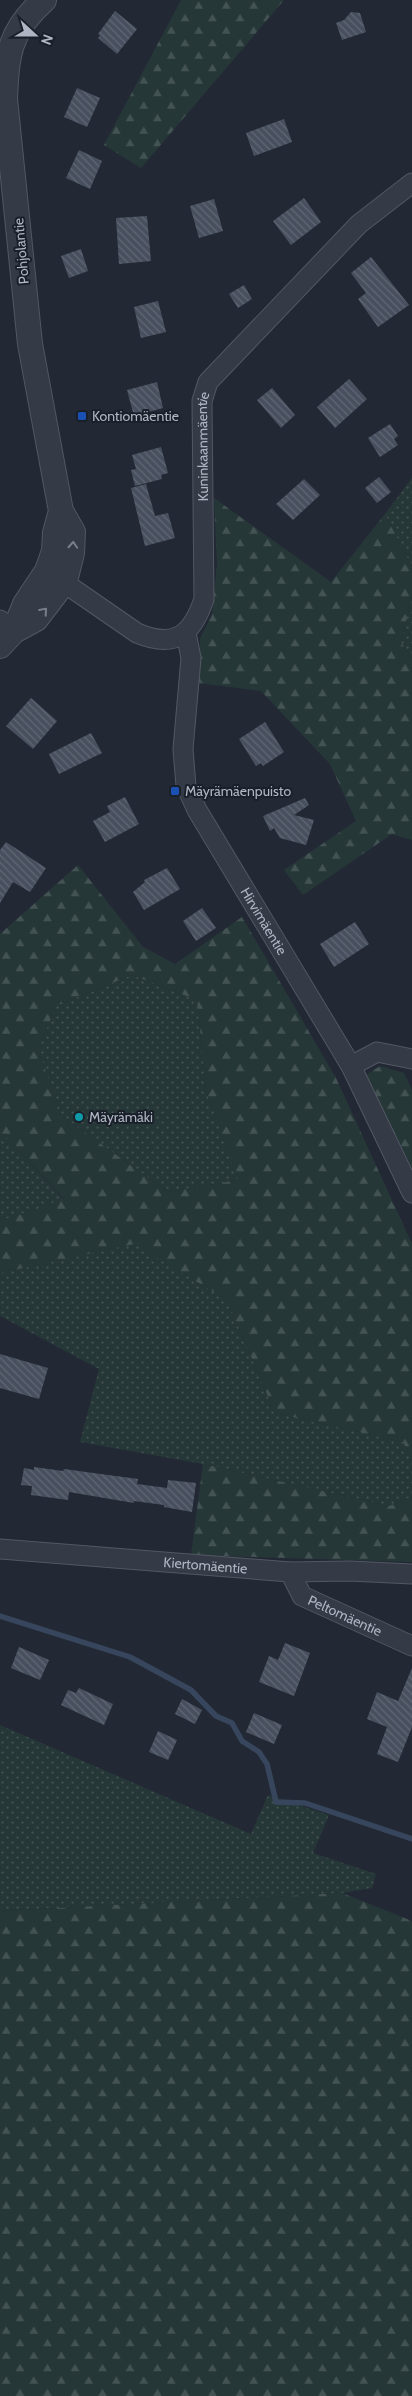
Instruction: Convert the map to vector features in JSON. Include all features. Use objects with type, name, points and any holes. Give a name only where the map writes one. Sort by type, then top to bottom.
[{"type":"street","name":"Pohjolantie","points":[[5,632],[25,604],[56,576],[55,533],[60,511],[30,344],[4,124],[6,62],[14,39],[23,22],[28,14],[44,0]]},
{"type":"street","name":"Kuninkaanmäentie","points":[[186,633],[197,619],[204,599],[202,401],[208,382],[359,224],[412,183]]},
{"type":"street","points":[[56,576],[137,633],[152,639],[164,640],[186,633]]},
{"type":"street","name":"Hirvimäentie","points":[[186,633],[190,658],[183,749],[186,786],[197,810],[351,1066],[412,1193]]},
{"type":"street","points":[[351,1066],[377,1052],[412,1059]]},
{"type":"street","name":"Kiertomäentie","points":[[0,1549],[290,1572],[350,1571],[412,1574]]},
{"type":"street","name":"Peltomäentie","points":[[290,1572],[302,1596],[412,1646]]},
{"type":"green space","points":[[181,0],[284,0],[141,168],[104,145]]},
{"type":"green space","points":[[412,478],[412,567],[385,514]]},
{"type":"green space","points":[[214,498],[331,582],[385,514],[412,567],[412,597],[401,642],[412,659],[412,840],[392,834],[303,895],[284,870],[356,821],[330,764],[261,691],[198,683],[200,639],[212,615],[217,564]]},
{"type":"green space","points":[[412,597],[412,659],[401,642]]},
{"type":"green space","points":[[78,865],[143,947],[175,964],[242,917],[336,1078],[412,1244],[412,1463],[403,1442],[275,1413],[227,1300],[134,1244],[0,1273],[0,1221],[64,1199],[0,1130],[0,934]],"holes":[[[132,975],[197,1000],[206,1090],[238,1180],[168,1192],[62,1116],[38,1050],[56,1006]]]},
{"type":"green space","points":[[132,975],[197,1000],[206,1090],[239,1180],[168,1192],[62,1116],[38,1050],[56,1006]]},
{"type":"green space","points":[[380,1066],[404,1073],[412,1090],[412,1168],[366,1075]]},
{"type":"green space","points":[[0,1130],[64,1200],[0,1221]]},
{"type":"green space","points":[[134,1243],[227,1300],[275,1413],[403,1442],[412,1463],[412,1497],[389,1506],[203,1464],[80,1442],[99,1369],[0,1316],[0,1273]]},
{"type":"green space","points":[[203,1464],[389,1506],[412,1497],[412,1562],[191,1555]]},
{"type":"green space","points":[[0,1725],[251,1834],[268,1795],[329,1815],[313,1853],[376,1874],[372,1888],[342,1893],[0,1911]]},
{"type":"green space","points":[[342,1893],[412,1921],[412,2396],[0,2396],[0,1911]]},
{"type":"building","points":[[115,11],[137,29],[117,54],[98,38],[100,35],[98,34]]},
{"type":"building","points":[[351,12],[360,13],[366,32],[342,40],[336,23],[344,20]]},
{"type":"building","points":[[77,88],[100,98],[87,127],[64,117]]},
{"type":"building","points":[[284,119],[292,142],[254,156],[246,133]]},
{"type":"building","points":[[79,150],[102,161],[90,189],[66,178]]},
{"type":"building","points":[[304,198],[321,222],[291,245],[273,221]]},
{"type":"building","points":[[214,199],[223,231],[199,238],[190,206]]},
{"type":"building","points":[[147,216],[151,261],[119,264],[116,218]]},
{"type":"building","points":[[81,249],[88,271],[69,278],[61,256]]},
{"type":"building","points":[[371,257],[409,305],[378,327],[358,299],[366,293],[351,273]]},
{"type":"building","points":[[244,285],[252,299],[238,308],[229,294]]},
{"type":"building","points":[[158,301],[166,332],[141,338],[134,307]]},
{"type":"building","points":[[349,379],[367,399],[335,428],[317,407]]},
{"type":"building","points":[[157,382],[163,408],[134,416],[127,390]]},
{"type":"building","points":[[272,388],[295,415],[281,428],[257,400]]},
{"type":"building","points":[[390,424],[398,436],[394,439],[398,445],[380,457],[368,438]]},
{"type":"building","points":[[161,447],[168,473],[161,475],[162,479],[135,486],[131,470],[136,469],[132,455]]},
{"type":"building","points":[[379,477],[391,492],[377,503],[365,488]]},
{"type":"building","points":[[304,479],[320,495],[293,520],[276,504]]},
{"type":"building","points":[[146,484],[155,516],[168,513],[175,538],[145,546],[131,488]]},
{"type":"building","points":[[31,698],[57,721],[33,749],[6,726]]},
{"type":"building","points":[[265,722],[284,752],[263,766],[261,763],[256,766],[239,739]]},
{"type":"building","points":[[91,733],[102,753],[59,774],[49,754]]},
{"type":"building","points":[[125,797],[139,824],[105,842],[93,821],[110,812],[107,806]]},
{"type":"building","points":[[305,798],[309,805],[294,815],[314,820],[306,845],[280,838],[274,828],[270,831],[263,816]]},
{"type":"building","points":[[6,842],[46,868],[30,892],[13,882],[0,903],[0,850]]},
{"type":"building","points":[[167,868],[180,889],[144,910],[133,892],[145,882],[144,880]]},
{"type":"building","points":[[202,908],[216,928],[196,941],[183,921]]},
{"type":"building","points":[[355,922],[369,944],[334,967],[320,944]]},
{"type":"building","points":[[0,1354],[48,1368],[39,1399],[0,1388]]},
{"type":"building","points":[[34,1467],[138,1479],[137,1484],[167,1488],[168,1480],[196,1483],[192,1512],[164,1507],[164,1505],[134,1501],[134,1503],[69,1492],[68,1500],[31,1495],[32,1486],[21,1485],[24,1468],[34,1470]]},
{"type":"building","points":[[285,1643],[310,1653],[294,1696],[259,1682],[269,1656],[278,1660]]},
{"type":"building","points":[[19,1647],[49,1660],[40,1680],[11,1668]]},
{"type":"building","points":[[412,1668],[412,1727],[398,1762],[377,1754],[387,1727],[367,1719],[377,1692],[398,1701]]},
{"type":"building","points":[[79,1688],[113,1704],[104,1725],[61,1705],[68,1690],[76,1693]]},
{"type":"building","points":[[182,1699],[202,1710],[195,1724],[175,1714]]},
{"type":"building","points":[[254,1713],[282,1725],[274,1744],[246,1732]]},
{"type":"building","points":[[158,1731],[177,1740],[168,1760],[149,1752]]},
{"type":"waterway","points":[[0,1616],[130,1657],[191,1690],[216,1716],[232,1723],[242,1741],[259,1752],[267,1764],[276,1802],[305,1803],[412,1839]]},
{"type":"place","name":"Kontiomäentie","points":[[82,416]]},
{"type":"place","name":"Mäyrämäenpuisto","points":[[175,791]]},
{"type":"place","name":"Mäyrämäki","points":[[79,1117]]}]
